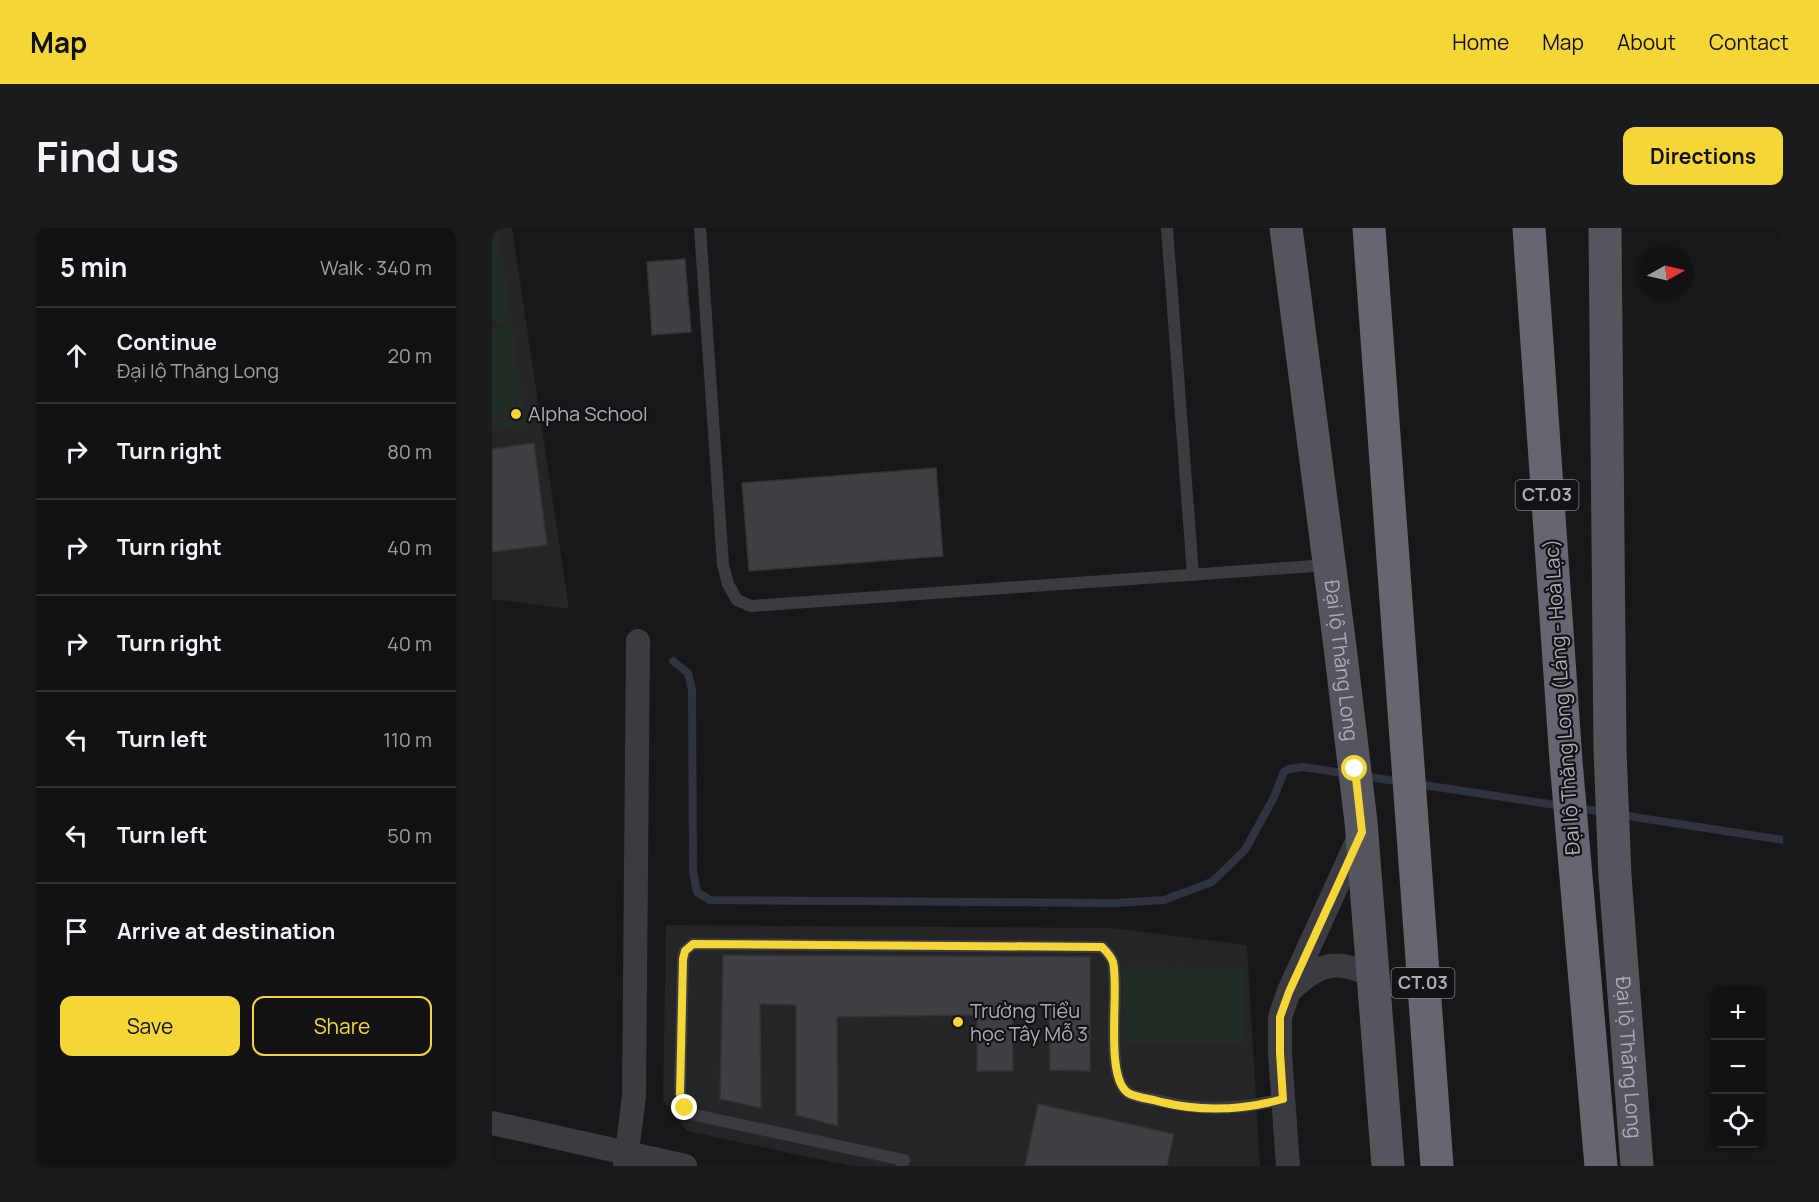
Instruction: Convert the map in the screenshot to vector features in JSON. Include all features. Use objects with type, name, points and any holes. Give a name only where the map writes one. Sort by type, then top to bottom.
[{"type":"highway","name":"CT.03","points":[[1369,228],[1437,1166]]},
{"type":"highway","name":"Đại lộ Thăng Long (Láng - Hoà Lạc)","points":[[1529,228],[1566,761],[1601,1166]]},
{"type":"main road","name":"Đại lộ Thăng Long","points":[[1286,228],[1361,827],[1388,1166]]},
{"type":"main road","name":"Đại lộ Thăng Long","points":[[1605,228],[1610,750],[1615,876],[1637,1166]]},
{"type":"street","points":[[626,1160],[634,1097],[638,641]]},
{"type":"street","points":[[1288,1166],[1280,1053],[1280,1017],[1361,827]]},
{"type":"street","points":[[1289,992],[1312,972],[1333,966],[1346,966],[1373,976]]},
{"type":"street","points":[[492,1123],[626,1160],[685,1166]]},
{"type":"lane","points":[[700,228],[723,565],[728,584],[737,600],[751,606],[1329,565]]},
{"type":"lane","points":[[1167,228],[1193,575]]},
{"type":"lane","points":[[902,1166],[904,1160],[695,1115],[685,1108],[680,1094],[685,951],[693,944],[1102,947],[1112,959],[1113,968],[1115,1069],[1119,1084],[1129,1094],[1178,1106],[1207,1109],[1240,1108],[1283,1099]]},
{"type":"shaded area","name":"Alpha School","points":[[492,228],[512,228],[569,609],[492,599]]},
{"type":"shaded area","points":[[500,232],[512,324],[492,326],[492,233]]},
{"type":"shaded area","points":[[513,326],[526,426],[492,431],[492,329]]},
{"type":"shaded area","name":"Trường Tiểu học Tây Mỗ 3","points":[[666,925],[1112,928],[1247,945],[1260,1166],[851,1166],[687,1131],[663,1100]]},
{"type":"shaded area","points":[[1123,966],[1245,967],[1245,1045],[1123,1044]]},
{"type":"building","points":[[685,259],[691,332],[652,335],[647,262]]},
{"type":"building","points":[[534,443],[547,545],[492,552],[492,449]]},
{"type":"building","points":[[936,468],[943,556],[749,571],[742,483]]},
{"type":"building","points":[[723,955],[1090,957],[1090,1071],[1050,1070],[1049,1005],[1013,1004],[1013,1071],[977,1071],[977,1015],[837,1017],[838,1126],[796,1115],[796,1005],[760,1004],[761,1108],[720,1099]]},
{"type":"building","points":[[1038,1104],[1174,1134],[1167,1166],[1025,1166]]},
{"type":"waterway","points":[[673,661],[688,673],[692,690],[693,871],[697,892],[710,900],[1115,903],[1164,900],[1212,882],[1245,850],[1273,799],[1284,772],[1303,767],[1349,774]]},
{"type":"waterway","points":[[1363,776],[1402,782]]},
{"type":"waterway","points":[[1417,784],[1562,806]]},
{"type":"waterway","points":[[1577,808],[1604,812]]},
{"type":"waterway","points":[[1621,815],[1783,840]]},
{"type":"place","name":"Alpha School","points":[[516,414]]},
{"type":"place","name":"Trường Tiểu học Tây Mỗ 3","points":[[958,1022]]},
{"type":"route","points":[[685,1108],[680,1094],[683,959],[685,951],[693,944],[1102,947],[1112,959],[1114,977],[1115,1069],[1119,1084],[1129,1094],[1178,1106],[1207,1109],[1240,1108],[1283,1099],[1280,1017],[1289,992],[1362,832],[1355,769]]}]
